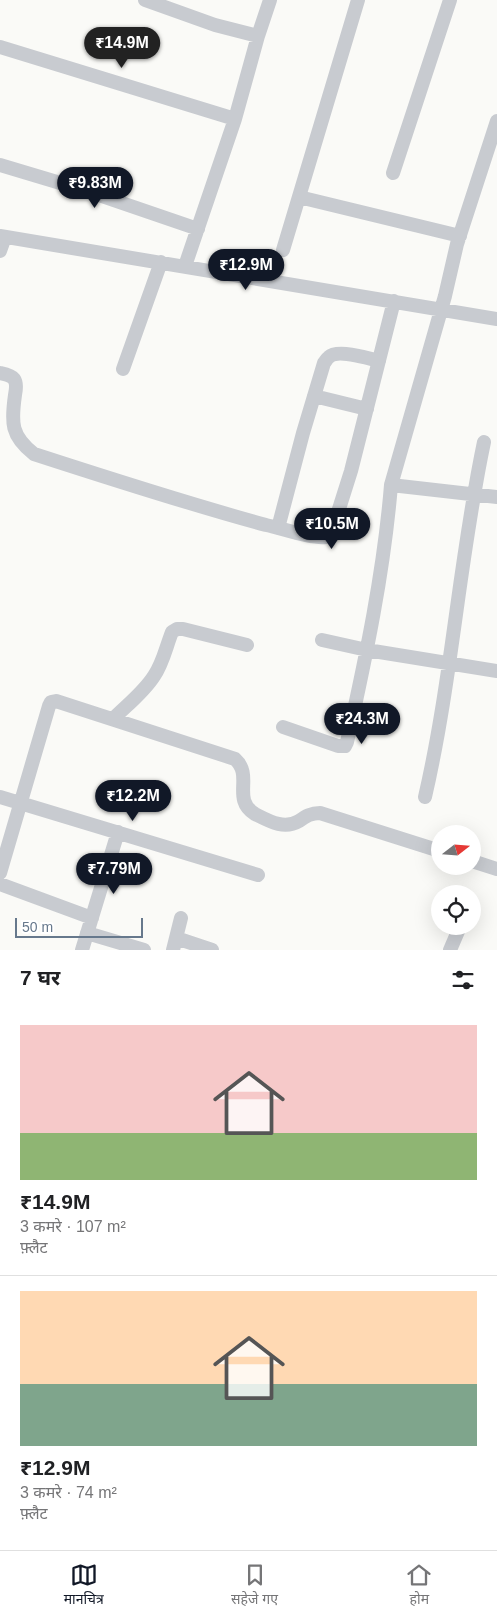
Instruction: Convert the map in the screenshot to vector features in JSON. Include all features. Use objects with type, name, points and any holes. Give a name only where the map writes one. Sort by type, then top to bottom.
[{"type":"street","points":[[145,0],[174,4],[215,25],[258,36]]},
{"type":"street","points":[[188,258],[235,119],[270,0]]},
{"type":"street","points":[[282,250],[358,0]]},
{"type":"street","points":[[393,173],[450,0]]},
{"type":"street","points":[[0,47],[235,119]]},
{"type":"street","points":[[283,727],[338,746],[345,746],[348,742],[367,650],[388,516],[390,485],[460,236],[497,121]]},
{"type":"street","points":[[0,165],[87,191],[198,229]]},
{"type":"street","points":[[299,197],[460,236]]},
{"type":"street","points":[[0,251],[2,236],[161,262],[188,258],[394,302],[444,297],[497,319]]},
{"type":"street","points":[[124,369],[161,262]]},
{"type":"street","points":[[0,373],[10,375],[16,383],[13,410],[14,429],[22,445],[34,454],[210,510],[320,538],[326,537],[333,528],[351,471],[394,302]]},
{"type":"street","points":[[278,528],[324,363],[333,354],[341,353],[379,361]]},
{"type":"street","points":[[314,396],[367,409]]},
{"type":"street","points":[[424,797],[433,759],[449,663],[473,493],[484,442]]},
{"type":"street","points":[[390,485],[497,497]]},
{"type":"street","points":[[113,719],[152,680],[161,663],[172,632],[177,629],[184,629],[247,645]]},
{"type":"street","points":[[322,640],[367,650],[497,671]]},
{"type":"street","points":[[0,873],[51,702],[59,702],[235,758],[242,765],[244,772],[242,792],[248,808],[275,824],[289,826],[308,815],[320,813],[431,848]]},
{"type":"street","points":[[0,797],[258,875]]},
{"type":"street","points":[[82,950],[118,832]]},
{"type":"street","points":[[481,864],[497,868]]},
{"type":"street","points":[[0,884],[92,918]]},
{"type":"street","points":[[181,918],[175,944],[212,950]]},
{"type":"street","points":[[87,933],[144,950]]},
{"type":"street","points":[[450,950],[456,935]]}]
